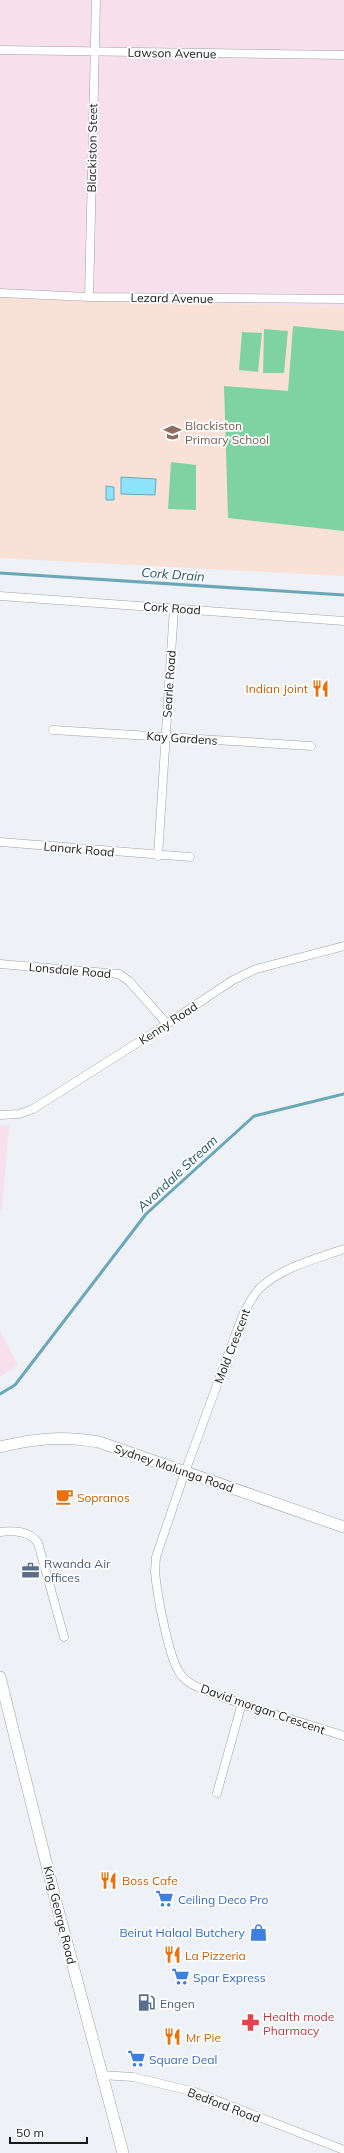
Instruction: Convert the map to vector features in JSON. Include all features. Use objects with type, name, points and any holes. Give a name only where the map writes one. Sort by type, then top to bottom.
[{"type":"main road","name":"Sydney Malunga Road","points":[[0,1447],[24,1442],[70,1437],[99,1442],[344,1527]]},
{"type":"main road","name":"King George Road","points":[[0,1677],[122,2153]]},
{"type":"street","name":"Blackiston Steet","points":[[89,297],[96,0]]},
{"type":"street","name":"Lawson Avenue","points":[[0,50],[344,55]]},
{"type":"street","name":"Lezard Avenue","points":[[0,293],[89,297],[344,299]]},
{"type":"street","name":"Cork Road","points":[[0,596],[344,621]]},
{"type":"street","name":"Searle Road","points":[[158,856],[174,608]]},
{"type":"street","name":"Kay Gardens","points":[[53,730],[311,746]]},
{"type":"street","name":"Lanark Road","points":[[0,842],[158,856],[190,857]]},
{"type":"street","name":"Kenny Road","points":[[0,1115],[18,1114],[32,1110],[233,980],[256,969],[344,946]]},
{"type":"street","name":"Lonsdale Road","points":[[0,964],[119,974],[129,981],[167,1024]]},
{"type":"street","name":"Mold Crescent","points":[[185,1472],[242,1317],[259,1289],[273,1278],[299,1265],[344,1250]]},
{"type":"street","name":"David morgan Crescent","points":[[185,1472],[156,1557],[155,1572],[173,1658],[179,1672],[188,1682],[199,1688],[344,1736]]},
{"type":"street","points":[[0,1532],[17,1532],[35,1539],[64,1637]]},
{"type":"street","points":[[217,1793],[242,1703]]},
{"type":"street","name":"Bedford Road","points":[[101,2074],[133,2077],[195,2092],[344,2150]]},
{"type":"shaded area","points":[[0,0],[344,0],[344,307],[0,298]]},
{"type":"shaded area","name":"Blackiston Primary School","points":[[0,298],[344,307],[344,576],[0,558]]},
{"type":"shaded area","points":[[0,1125],[9,1126],[2,1209],[0,1210]]},
{"type":"shaded area","points":[[0,1331],[18,1365],[0,1377]]},
{"type":"green space","points":[[293,326],[344,331],[344,531],[228,518],[224,386],[288,391]]},
{"type":"green space","points":[[264,329],[288,331],[284,373],[263,373]]},
{"type":"green space","points":[[242,332],[262,333],[258,372],[239,370]]},
{"type":"green space","points":[[171,462],[196,465],[196,510],[168,509]]},
{"type":"water","points":[[121,477],[156,479],[155,495],[121,494]]},
{"type":"water","points":[[106,486],[114,487],[114,500],[106,500]]},
{"type":"waterway","name":"Cork Drain","points":[[0,573],[344,595]]},
{"type":"waterway","name":"Avondale Stream","points":[[0,1394],[15,1385],[146,1214],[254,1116],[344,1094]]},
{"type":"place","name":"Blackiston Primary School","points":[[172,432]]},
{"type":"place","name":"Indian Joint","points":[[321,688]]},
{"type":"place","name":"Sopranos","points":[[64,1497]]},
{"type":"place","name":"Rwanda Air offices","points":[[31,1570]]},
{"type":"place","name":"Boss Cafe","points":[[109,1880]]},
{"type":"place","name":"Ceiling Deco Pro","points":[[165,1899]]},
{"type":"place","name":"Beirut Halaal Butchery","points":[[258,1932]]},
{"type":"place","name":"La Pizzeria","points":[[172,1955]]},
{"type":"place","name":"Spar Express","points":[[180,1977]]},
{"type":"place","name":"Engen","points":[[147,2003]]},
{"type":"place","name":"Health mode Pharmacy","points":[[250,2023]]},
{"type":"place","name":"Mr Pie","points":[[173,2037]]},
{"type":"place","name":"Square Deal","points":[[136,2059]]}]
